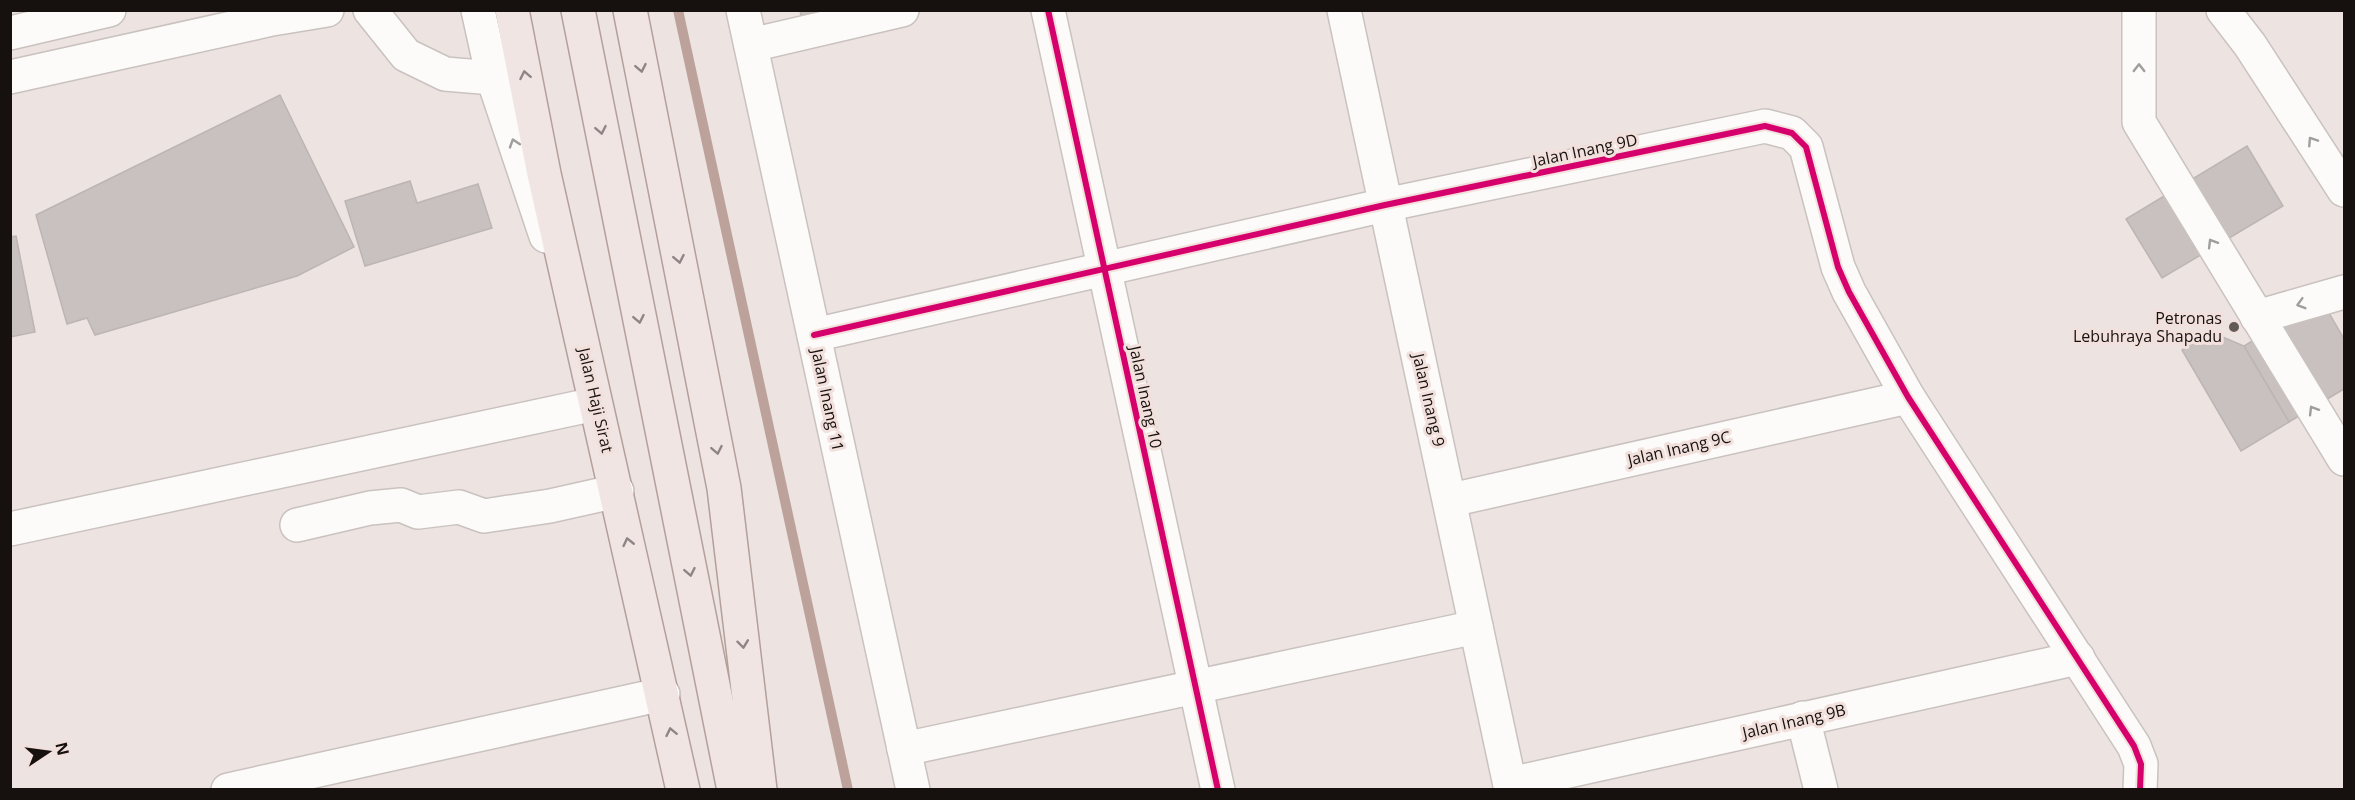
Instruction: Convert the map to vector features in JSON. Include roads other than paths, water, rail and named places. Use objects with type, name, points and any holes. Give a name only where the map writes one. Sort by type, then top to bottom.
[{"type":"main road","name":"Jalan Haji Sirat","points":[[512,10],[544,174],[683,789]]},
{"type":"main road","points":[[578,10],[734,789]]},
{"type":"main road","points":[[630,10],[724,488],[760,789]]},
{"type":"street","points":[[10,33],[109,10]]},
{"type":"street","points":[[10,77],[272,19],[327,10]]},
{"type":"street","points":[[370,10],[406,55],[445,74],[493,78]]},
{"type":"street","points":[[478,10],[493,78],[586,358]]},
{"type":"street","name":"Jalan Inang 11","points":[[743,10],[913,789]]},
{"type":"street","points":[[751,45],[902,10]]},
{"type":"street","name":"Jalan Inang 10","points":[[1048,10],[1218,789]]},
{"type":"street","name":"Jalan Inang 9","points":[[1344,10],[1384,205],[1451,500],[1511,787]]},
{"type":"street","points":[[2139,10],[2139,122],[2344,459]]},
{"type":"street","points":[[2223,10],[2250,45],[2344,190]]},
{"type":"street","name":"Jalan Inang 9D","points":[[814,335],[1384,205],[1765,126],[1792,133],[1806,147],[1838,267],[1908,396]]},
{"type":"street","points":[[2257,316],[2344,292]]},
{"type":"street","points":[[1908,396],[2134,746],[2141,764],[2140,789]]},
{"type":"street","name":"Jalan Inang 9C","points":[[1451,500],[1908,396]]},
{"type":"street","points":[[10,529],[595,404]]},
{"type":"street","points":[[297,525],[370,508],[401,505],[418,512],[459,507],[484,516],[550,506],[617,491]]},
{"type":"street","points":[[904,749],[1476,627]]},
{"type":"street","name":"Jalan Inang 9B","points":[[1511,787],[1803,718],[2078,658]]},
{"type":"street","points":[[228,789],[663,694]]},
{"type":"street","points":[[1803,718],[1821,789]]},
{"type":"waterway","points":[[678,10],[848,790]]},
{"type":"place","name":"Petronas Lebuhraya Shapadu","points":[[2234,327]]}]
